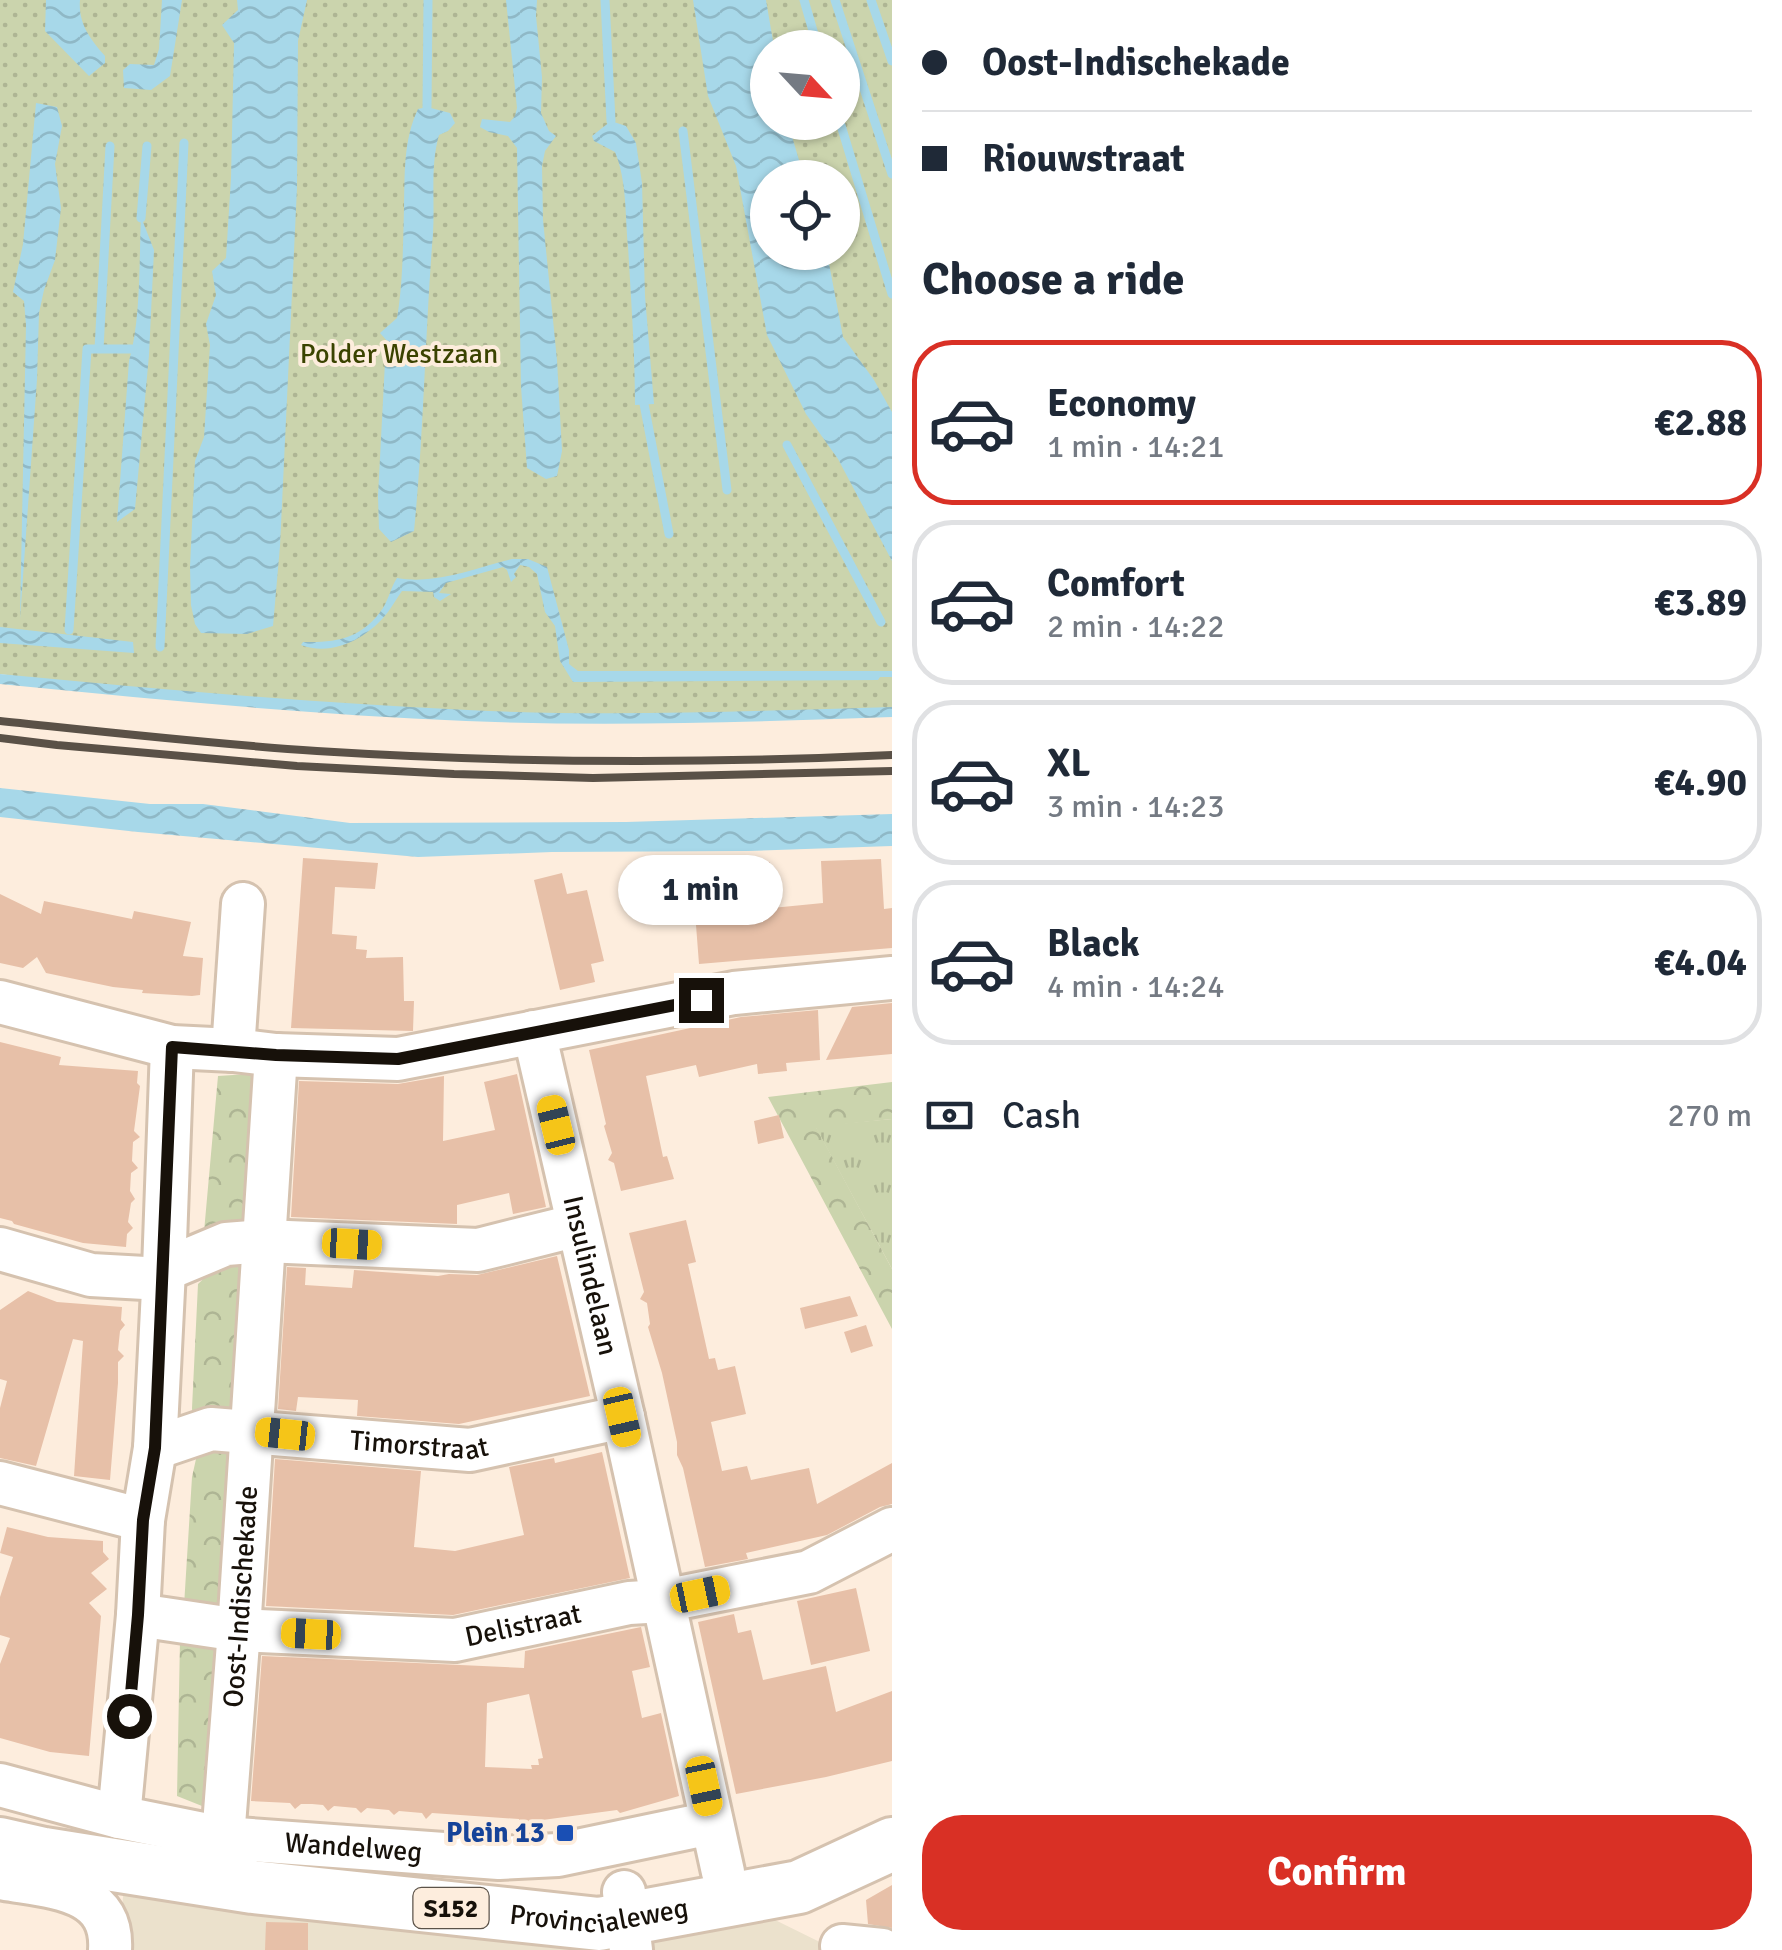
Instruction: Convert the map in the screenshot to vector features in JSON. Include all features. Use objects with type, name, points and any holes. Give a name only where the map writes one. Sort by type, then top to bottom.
[{"type":"main road","name":"Provincialeweg","points":[[0,1815],[257,1871],[627,1920],[717,1848]]},
{"type":"main road","name":"Wandelweg","points":[[717,1848],[765,1864],[892,1821]]},
{"type":"main road","name":"Provincialeweg","points":[[0,1844],[252,1888],[599,1924],[799,1887],[892,1844]]},
{"type":"street","points":[[233,1050],[243,904]]},
{"type":"street","points":[[0,1002],[172,1047],[398,1059],[734,993],[892,978]]},
{"type":"street","name":"Insulindelaan","points":[[534,1032],[717,1848]]},
{"type":"street","points":[[119,1818],[143,1520],[155,1448],[172,1047]]},
{"type":"street","name":"Oost-Indischekade","points":[[223,1838],[276,1055]]},
{"type":"street","points":[[0,1249],[91,1275],[164,1275],[226,1244],[264,1241],[478,1250],[578,1225]]},
{"type":"street","name":"Timorstraat","points":[[155,1448],[211,1429],[470,1450],[622,1417]]},
{"type":"street","points":[[0,1483],[143,1520]]},
{"type":"street","name":"Delistraat","points":[[138,1615],[240,1630],[455,1640],[629,1603],[663,1601],[809,1572],[892,1529]]},
{"type":"street","name":"Wandelweg","points":[[0,1784],[119,1818],[223,1838],[499,1858],[717,1848]]},
{"type":"street","points":[[0,1878],[78,1893],[104,1913],[111,1935],[110,1950]]},
{"type":"shaded area","points":[[124,1887],[767,1916],[836,1950],[118,1950]]},
{"type":"green space","name":"Polder Westzaan","points":[[0,0],[892,0],[892,711],[610,718],[286,704],[0,674]]},
{"type":"green space","points":[[265,1073],[259,1233],[203,1243],[218,1076]]},
{"type":"green space","points":[[892,1082],[892,1119],[816,1127],[892,1269],[892,1329],[768,1097]]},
{"type":"green space","points":[[892,1119],[892,1269],[815,1126]]},
{"type":"green space","points":[[242,1259],[244,1421],[193,1425],[198,1284],[216,1267]]},
{"type":"green space","points":[[240,1448],[230,1614],[184,1606],[192,1477],[198,1450]]},
{"type":"green space","points":[[180,1640],[222,1646],[212,1810],[177,1796]]},
{"type":"water","points":[[46,0],[80,0],[86,30],[105,56],[105,63],[89,76],[45,31]]},
{"type":"water","points":[[162,0],[182,0],[170,76],[151,90],[124,88],[123,70],[130,64],[154,65],[159,49]]},
{"type":"water","points":[[237,0],[307,0],[298,41],[297,188],[273,626],[247,634],[201,633],[191,605],[190,567],[195,461],[204,437],[210,345],[206,324],[216,295],[212,271],[226,258],[231,178],[234,43],[222,25],[238,10]]},
{"type":"water","points":[[506,0],[537,0],[541,113],[549,131],[556,136],[545,151],[542,166],[543,220],[562,451],[557,476],[546,479],[527,468],[521,387],[517,148],[508,136],[480,127],[482,119],[510,122],[517,108]]},
{"type":"water","points":[[693,0],[766,0],[771,30],[750,30],[750,140],[793,140],[799,160],[750,160],[750,242],[736,166],[708,96]]},
{"type":"water","points":[[36,103],[57,107],[62,126],[55,164],[61,208],[55,260],[39,313],[20,619],[26,325],[24,301],[13,292],[23,244]]},
{"type":"water","points":[[427,107],[450,113],[455,123],[439,135],[435,159],[414,531],[391,542],[379,529],[389,343],[380,333],[397,318],[407,145],[418,109]]},
{"type":"water","points":[[611,121],[626,126],[636,143],[642,183],[645,296],[654,404],[635,405],[622,175],[615,152],[592,136]]},
{"type":"water","points":[[141,217],[154,250],[149,355],[135,509],[117,522],[129,361],[138,309]]},
{"type":"water","points":[[755,270],[830,270],[843,337],[892,412],[892,561],[838,459],[806,414],[767,335]]},
{"type":"water","points":[[512,559],[528,559],[547,567],[569,650],[569,664],[578,671],[892,671],[892,677],[573,682],[560,661],[555,626],[545,612],[537,574],[520,565],[511,582],[503,567],[446,583],[439,593],[451,594],[440,601],[433,592],[402,591],[380,621],[349,643],[325,649],[301,645],[338,640],[367,626],[383,608],[397,578],[441,577]]},
{"type":"water","points":[[0,627],[133,642],[134,653],[0,643]]},
{"type":"water","points":[[0,674],[468,710],[627,713],[892,707],[892,717],[626,724],[409,718],[0,684]]},
{"type":"water","points":[[0,788],[150,804],[203,804],[350,823],[626,822],[892,814],[892,846],[418,857],[0,817]]},
{"type":"building","points":[[303,858],[378,863],[375,889],[335,887],[332,934],[357,936],[356,949],[367,950],[366,958],[403,957],[404,1001],[414,1001],[413,1031],[291,1028]]},
{"type":"building","points":[[881,859],[884,909],[892,908],[892,948],[699,964],[696,925],[712,923],[709,865],[770,862],[772,908],[823,903],[821,861]]},
{"type":"building","points":[[562,873],[567,894],[587,890],[604,961],[591,964],[595,982],[560,990],[534,880]]},
{"type":"building","points":[[0,894],[41,914],[44,901],[132,919],[134,911],[191,922],[183,956],[203,958],[200,995],[142,993],[143,990],[46,973],[37,957],[23,968],[0,963]]},
{"type":"building","points":[[892,1003],[892,1054],[826,1060],[852,1007]]},
{"type":"building","points":[[818,1010],[820,1060],[786,1063],[787,1071],[758,1074],[757,1064],[699,1077],[696,1065],[646,1076],[663,1157],[667,1156],[674,1179],[621,1191],[614,1163],[608,1160],[612,1153],[589,1050],[741,1017]]},
{"type":"building","points":[[0,1042],[61,1057],[59,1065],[138,1071],[134,1131],[140,1137],[133,1142],[132,1161],[138,1168],[131,1173],[130,1191],[135,1199],[128,1222],[133,1228],[127,1234],[126,1247],[83,1243],[0,1218]]},
{"type":"building","points":[[517,1074],[546,1207],[513,1214],[509,1193],[457,1205],[457,1224],[291,1217],[299,1081],[398,1084],[444,1076],[443,1141],[495,1130],[484,1082]]},
{"type":"building","points":[[779,1115],[784,1138],[758,1144],[754,1121]]},
{"type":"building","points":[[686,1220],[696,1262],[688,1264],[709,1359],[715,1358],[718,1370],[735,1366],[746,1414],[711,1422],[722,1471],[747,1466],[751,1480],[809,1468],[817,1504],[892,1463],[892,1504],[827,1535],[746,1553],[748,1559],[705,1567],[648,1327],[647,1303],[640,1299],[644,1292],[629,1233]]},
{"type":"building","points":[[557,1256],[590,1396],[459,1424],[357,1416],[358,1400],[298,1397],[296,1411],[278,1409],[287,1267],[306,1268],[305,1285],[352,1288],[354,1270],[477,1275]]},
{"type":"building","points":[[28,1291],[57,1302],[122,1307],[121,1320],[125,1325],[120,1331],[118,1350],[124,1356],[118,1362],[110,1480],[74,1476],[83,1341],[73,1339],[36,1466],[0,1458],[0,1408],[7,1381],[0,1379],[0,1310]]},
{"type":"building","points":[[850,1296],[858,1316],[805,1329],[800,1308]]},
{"type":"building","points":[[866,1325],[873,1346],[851,1353],[844,1332]]},
{"type":"building","points":[[602,1452],[630,1578],[453,1615],[266,1606],[275,1459],[421,1471],[414,1547],[455,1551],[524,1535],[509,1467],[554,1458],[555,1463]]},
{"type":"building","points":[[7,1527],[48,1537],[103,1541],[103,1552],[109,1559],[91,1573],[107,1589],[89,1603],[101,1616],[89,1756],[50,1752],[0,1738],[0,1664],[10,1638],[0,1635],[0,1597],[13,1557],[0,1553]]},
{"type":"building","points":[[856,1588],[870,1651],[811,1665],[797,1601]]},
{"type":"building","points":[[734,1614],[738,1633],[751,1630],[763,1680],[826,1666],[836,1712],[892,1691],[892,1761],[736,1794],[698,1622]]},
{"type":"building","points":[[641,1627],[650,1667],[632,1671],[642,1718],[661,1713],[679,1796],[620,1813],[617,1810],[520,1823],[519,1819],[432,1813],[426,1819],[422,1813],[399,1811],[394,1815],[389,1810],[367,1808],[361,1813],[356,1808],[334,1806],[328,1811],[323,1805],[312,1804],[301,1804],[295,1809],[290,1803],[251,1801],[262,1656],[524,1668],[525,1651]],"holes":[[[529,1694],[543,1758],[538,1759],[539,1765],[531,1765],[532,1769],[485,1767],[487,1703]]]},
{"type":"building","points":[[892,1885],[892,1928],[868,1924],[866,1900]]},
{"type":"building","points":[[266,1922],[308,1923],[308,1950],[265,1950]]},
{"type":"waterway","points":[[427,107],[428,0]]},
{"type":"waterway","points":[[605,0],[611,121]]},
{"type":"waterway","points":[[804,0],[813,30]]},
{"type":"waterway","points":[[835,0],[892,174]]},
{"type":"waterway","points":[[871,0],[892,61]]},
{"type":"waterway","points":[[683,131],[727,490]]},
{"type":"waterway","points":[[845,140],[892,294]]},
{"type":"waterway","points":[[160,647],[184,143]]},
{"type":"waterway","points":[[99,349],[110,146]]},
{"type":"waterway","points":[[141,218],[147,146]]},
{"type":"waterway","points":[[69,630],[87,349],[132,349]]},
{"type":"waterway","points":[[644,404],[669,534]]},
{"type":"waterway","points":[[787,445],[881,622]]},
{"type":"railway","points":[[0,721],[277,748],[461,758],[676,761],[892,755]]},
{"type":"railway","points":[[0,738],[297,766],[454,774],[593,778],[892,771]]},
{"type":"place","name":"Plein 13","points":[[565,1833]]},
{"type":"route","points":[[129,1716],[143,1520],[155,1448],[172,1047],[398,1059],[701,1000]]}]
